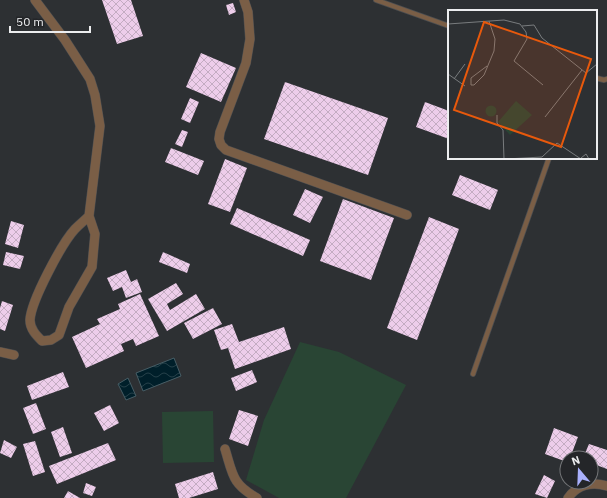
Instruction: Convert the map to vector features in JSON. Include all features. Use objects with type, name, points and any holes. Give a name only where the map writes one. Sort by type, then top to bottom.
[{"type":"street","points":[[35,0],[83,67],[95,96],[100,126],[89,216],[95,234],[92,267],[69,307],[59,335],[51,340],[42,341],[34,333],[30,321],[32,308],[64,245],[75,229],[89,216]]},
{"type":"street","points":[[244,0],[248,12],[250,39],[246,63],[220,132],[221,145],[226,150],[407,215]]},
{"type":"street","points":[[0,352],[14,355]]},
{"type":"street","points":[[225,449],[235,481],[242,490],[257,498]]},
{"type":"street","points":[[568,498],[572,493],[581,487],[590,484],[607,486]]},
{"type":"lane","points":[[376,0],[448,26]]},
{"type":"lane","points":[[597,78],[604,80],[607,79]]},
{"type":"lane","points":[[473,374],[550,159]]},
{"type":"green space","points":[[300,342],[339,352],[406,385],[346,498],[279,498],[246,480],[264,420]]},
{"type":"green space","points":[[213,411],[214,462],[163,463],[162,412]]},
{"type":"water","points":[[174,358],[181,376],[143,391],[136,373]]},
{"type":"water","points":[[128,378],[136,396],[126,400],[118,384]]},
{"type":"building","points":[[102,0],[131,0],[143,36],[117,44]]},
{"type":"building","points":[[233,3],[236,12],[229,15],[226,5]]},
{"type":"building","points":[[201,53],[236,68],[221,102],[186,87]]},
{"type":"building","points":[[285,82],[388,118],[368,175],[264,139]]},
{"type":"building","points":[[190,98],[199,102],[190,123],[181,119]]},
{"type":"building","points":[[425,102],[448,111],[448,139],[416,127]]},
{"type":"building","points":[[182,130],[188,132],[182,147],[175,144]]},
{"type":"building","points":[[171,148],[204,161],[198,175],[165,162]]},
{"type":"building","points":[[225,159],[247,168],[230,212],[208,204]]},
{"type":"building","points":[[460,175],[498,190],[490,210],[452,195]]},
{"type":"building","points":[[305,189],[323,197],[310,223],[293,215]]},
{"type":"building","points":[[343,199],[394,218],[371,280],[320,261]]},
{"type":"building","points":[[237,208],[310,240],[303,256],[230,224]]},
{"type":"building","points":[[429,217],[459,229],[417,340],[387,328]]},
{"type":"building","points":[[11,221],[24,225],[18,248],[5,244]]},
{"type":"building","points":[[6,252],[24,256],[20,269],[3,265]]},
{"type":"building","points":[[163,252],[190,264],[187,273],[159,262]]},
{"type":"building","points":[[126,270],[131,282],[137,279],[142,292],[126,298],[122,287],[113,291],[107,278]]},
{"type":"building","points":[[176,283],[183,294],[167,304],[170,310],[196,294],[205,309],[167,331],[148,299]]},
{"type":"building","points":[[140,294],[159,336],[136,346],[133,339],[121,344],[124,351],[86,368],[72,337],[100,324],[97,319],[120,309],[118,304]]},
{"type":"building","points":[[2,301],[13,305],[5,331],[0,329],[0,308]]},
{"type":"building","points":[[213,308],[222,324],[193,339],[184,323]]},
{"type":"building","points":[[232,324],[239,342],[284,327],[291,349],[235,369],[228,348],[221,350],[214,330]]},
{"type":"building","points":[[252,370],[257,382],[236,391],[231,378]]},
{"type":"building","points":[[63,372],[69,387],[32,400],[27,386]]},
{"type":"building","points":[[36,403],[46,429],[33,434],[23,408]]},
{"type":"building","points":[[110,405],[119,423],[104,431],[94,413]]},
{"type":"building","points":[[239,410],[258,416],[248,446],[229,439]]},
{"type":"building","points":[[63,427],[72,453],[60,457],[51,432]]},
{"type":"building","points":[[554,428],[578,437],[573,450],[559,450],[559,459],[545,454]]},
{"type":"building","points":[[4,440],[17,447],[11,458],[0,453]]},
{"type":"building","points":[[35,441],[45,472],[33,476],[23,444]]},
{"type":"building","points":[[108,443],[116,460],[57,484],[49,466]]},
{"type":"building","points":[[589,444],[607,450],[607,469],[599,466],[599,450],[586,450]]},
{"type":"building","points":[[213,472],[218,489],[189,498],[179,498],[175,484]]},
{"type":"building","points":[[544,475],[555,481],[547,498],[535,494]]},
{"type":"building","points":[[86,483],[96,487],[92,496],[83,493]]},
{"type":"building","points":[[68,491],[80,498],[64,498]]}]
